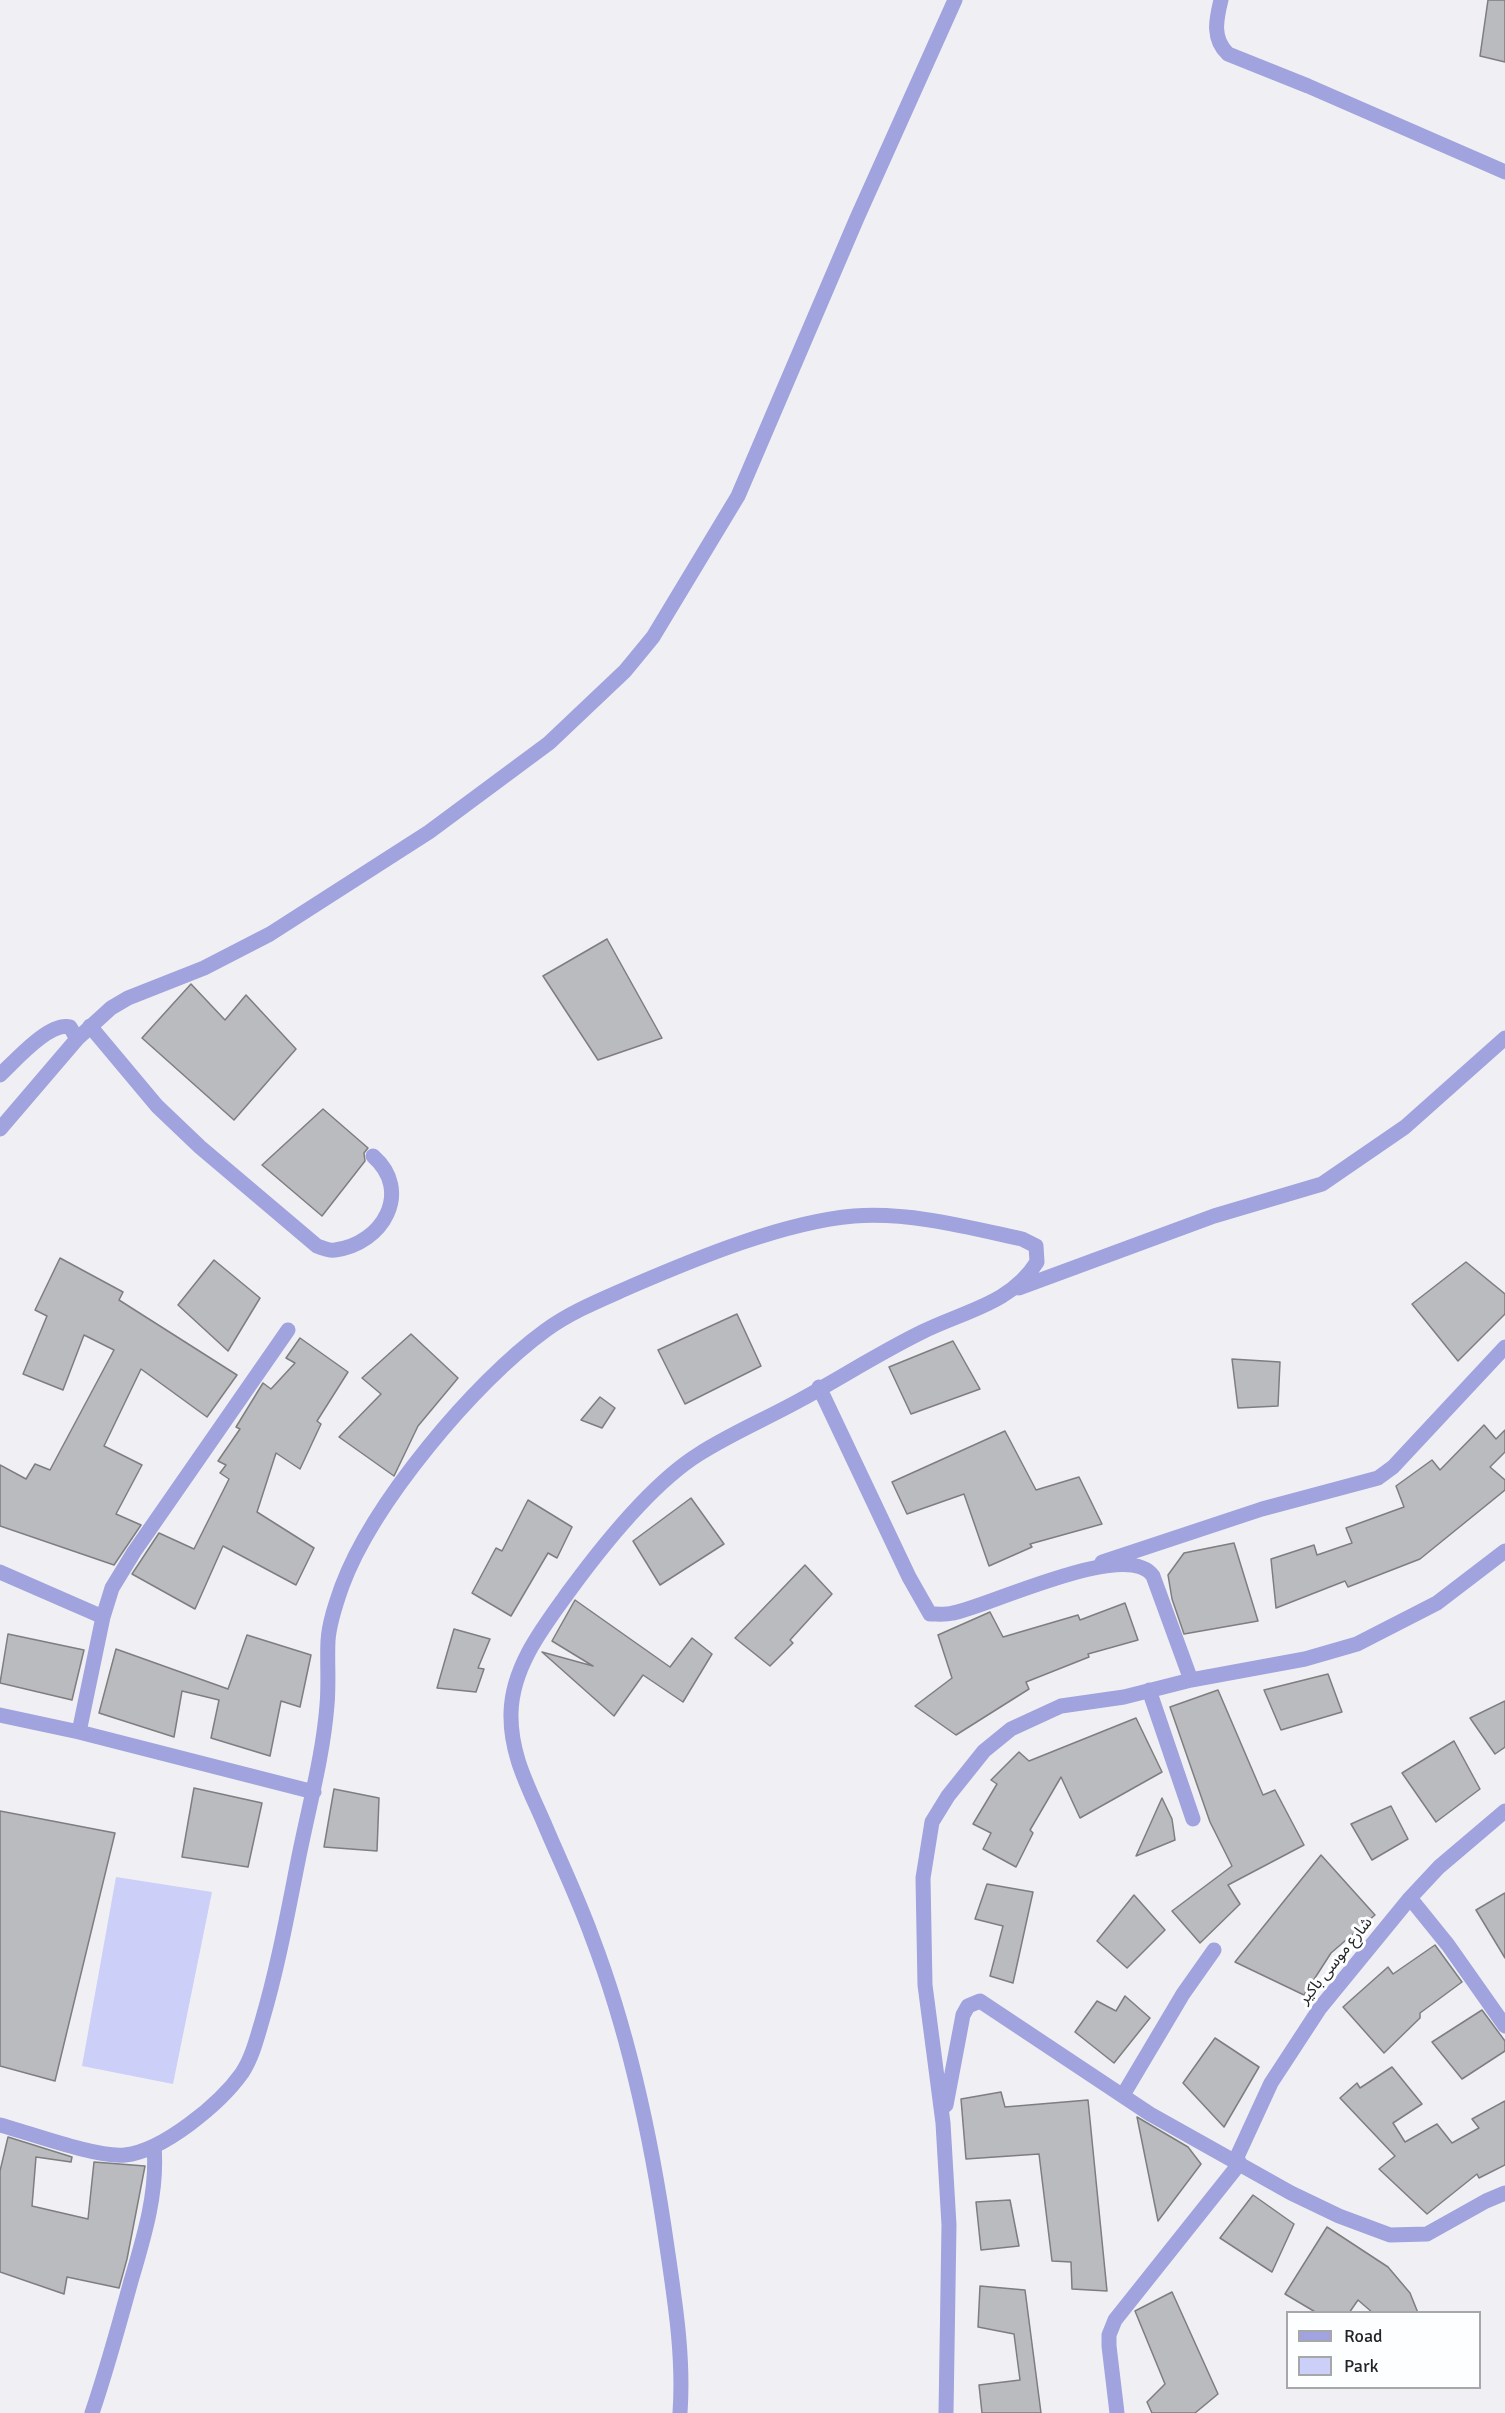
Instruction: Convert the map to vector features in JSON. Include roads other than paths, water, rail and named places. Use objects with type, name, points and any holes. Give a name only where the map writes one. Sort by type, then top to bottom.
[{"type":"street","points":[[0,1129],[90,1026],[128,998],[204,968],[270,934],[429,832],[549,743],[625,671],[653,637],[738,496],[858,218],[956,0]]},
{"type":"street","points":[[1221,0],[1217,35],[1220,46],[1228,54],[1308,86],[1505,172]]},
{"type":"street","points":[[0,1075],[38,1040],[58,1026],[70,1027],[77,1040]]},
{"type":"street","points":[[90,1026],[157,1106],[200,1147],[317,1246],[334,1250],[369,1236],[389,1212],[392,1181],[383,1165],[373,1156]]},
{"type":"street","points":[[680,2413],[680,2349],[676,2304],[653,2162],[632,2062],[592,1936],[516,1760],[511,1703],[528,1654],[538,1635],[593,1558],[666,1479],[684,1464],[724,1438],[923,1331],[992,1303],[1016,1289],[1214,1216],[1322,1184],[1405,1127],[1505,1038]]},
{"type":"street","points":[[0,2125],[115,2155],[128,2155],[154,2146],[214,2103],[242,2073],[252,2054],[272,1988],[314,1792],[327,1705],[328,1638],[343,1586],[357,1553],[377,1517],[413,1468],[480,1388],[548,1329],[597,1301],[709,1255],[770,1235],[855,1216],[914,1217],[1028,1241],[1036,1246],[1037,1262],[1016,1289]]},
{"type":"street","points":[[79,1732],[103,1617],[112,1588],[134,1552],[288,1330]]},
{"type":"street","points":[[819,1387],[909,1577],[930,1614],[953,1613],[1262,1509],[1378,1478],[1393,1467],[1505,1347]]},
{"type":"street","points":[[946,2413],[949,2225],[943,2123],[925,1985],[923,1878],[932,1822],[948,1796],[984,1751],[1011,1729],[1061,1706],[1305,1659],[1357,1644],[1437,1603],[1505,1551]]},
{"type":"street","points":[[1071,1573],[1125,1566],[1148,1570],[1191,1680]]},
{"type":"street","points":[[0,1572],[103,1617]]},
{"type":"street","points":[[1149,1690],[1193,1819]]},
{"type":"street","points":[[0,1715],[79,1732],[314,1792]]},
{"type":"street","name":"شارع موسى باكير","points":[[1240,2163],[1236,2159],[1250,2125],[1292,2048],[1320,2008],[1410,1898],[1439,1867],[1505,1811]]},
{"type":"street","points":[[1410,1898],[1454,1954],[1505,2026]]},
{"type":"street","points":[[1123,2095],[1183,1994],[1214,1950]]},
{"type":"street","points":[[943,2123],[963,2015],[968,2006],[980,2001],[1123,2095],[1240,2163],[1339,2216],[1390,2235],[1427,2234],[1486,2200],[1505,2193]]},
{"type":"street","points":[[92,2413],[109,2364],[150,2209],[156,2172],[154,2146]]},
{"type":"street","points":[[1117,2413],[1109,2335],[1115,2320],[1240,2163]]}]
